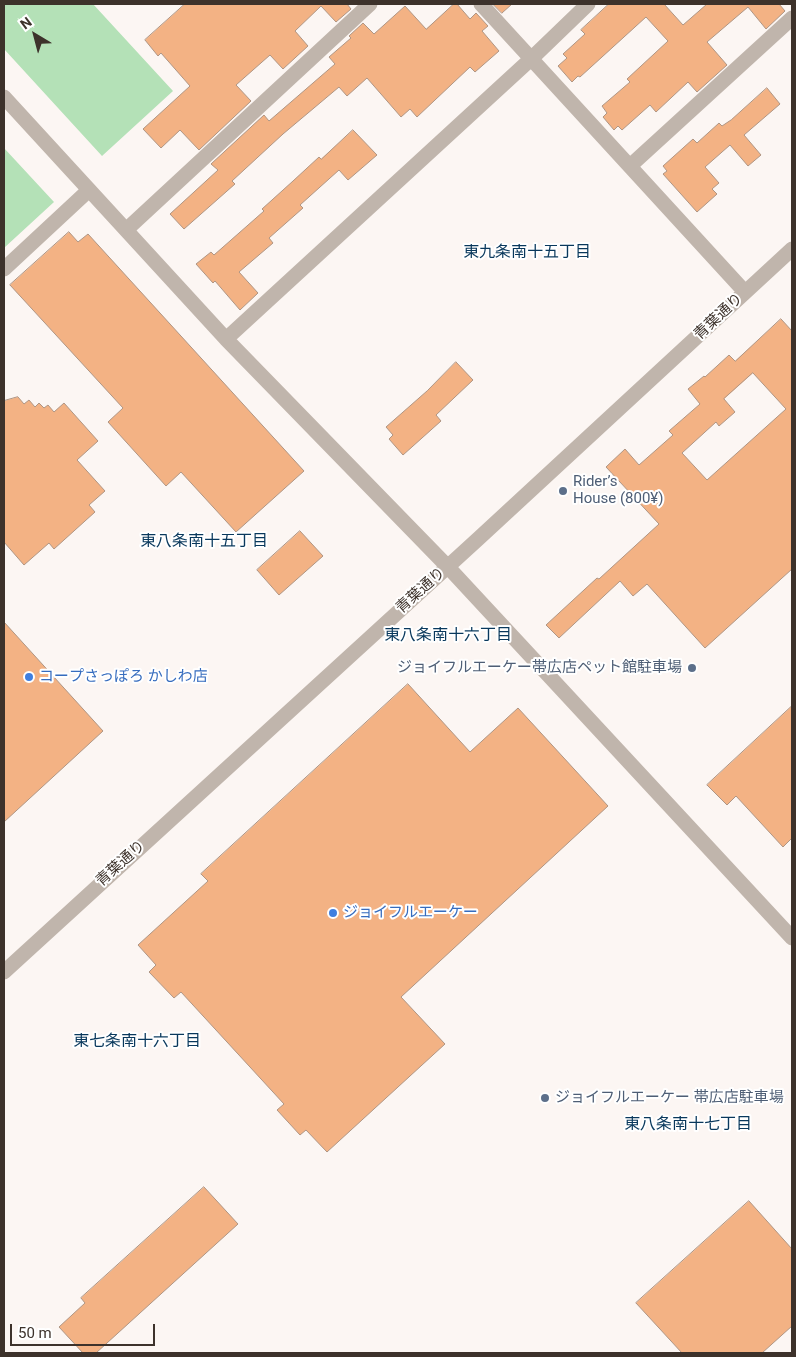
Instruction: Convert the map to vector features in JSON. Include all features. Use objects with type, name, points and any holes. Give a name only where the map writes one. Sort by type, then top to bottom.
[{"type":"street","points":[[126,230],[370,4]]},
{"type":"street","points":[[481,4],[745,292]]},
{"type":"street","points":[[226,339],[532,58],[588,4]]},
{"type":"street","points":[[630,166],[792,18]]},
{"type":"street","points":[[4,97],[226,339],[448,567],[792,938]]},
{"type":"street","points":[[4,269],[89,190]]},
{"type":"street","name":"青葉通り","points":[[6,965],[448,567],[792,249]]},
{"type":"green space","points":[[4,4],[93,4],[173,91],[102,156],[4,49]]},
{"type":"green space","points":[[4,148],[54,202],[4,248]]},
{"type":"building","points":[[185,4],[347,4],[351,9],[336,22],[321,6],[295,31],[308,46],[283,69],[270,55],[236,85],[251,101],[199,150],[180,130],[161,148],[143,129],[190,86],[161,53],[158,56],[145,40]]},
{"type":"building","points":[[454,4],[457,4],[470,19],[476,13],[488,26],[482,31],[499,51],[475,72],[470,67],[417,117],[410,109],[401,117],[367,78],[347,96],[339,87],[283,134],[232,181],[235,184],[184,229],[170,214],[218,170],[211,164],[264,115],[269,121],[335,64],[329,57],[351,38],[349,36],[363,23],[374,34],[405,6],[426,29]]},
{"type":"building","points":[[493,4],[512,4],[502,13]]},
{"type":"building","points":[[609,4],[664,4],[683,25],[707,4],[779,4],[785,11],[766,29],[748,7],[707,42],[727,65],[697,92],[688,82],[656,112],[650,105],[622,130],[618,126],[614,130],[603,117],[607,113],[602,106],[630,82],[627,79],[668,41],[646,17],[580,77],[578,76],[572,82],[558,66],[567,58],[563,54],[585,34],[581,30]]},
{"type":"building","points":[[767,88],[780,104],[744,135],[761,155],[748,166],[730,145],[705,167],[719,183],[712,189],[717,194],[697,212],[663,174],[667,171],[663,166],[693,139],[697,143],[719,123],[722,126],[731,120]]},
{"type":"building","points":[[353,130],[377,155],[348,180],[339,170],[300,205],[303,208],[269,238],[273,243],[239,272],[258,293],[240,310],[215,281],[213,283],[196,264],[211,252],[214,255],[264,211],[262,209],[319,157],[321,159]]},
{"type":"building","points":[[69,232],[78,242],[88,234],[304,471],[236,532],[181,472],[166,486],[108,422],[123,408],[10,285]]},
{"type":"building","points":[[781,319],[792,331],[792,569],[705,648],[647,584],[633,596],[620,581],[559,638],[546,625],[659,524],[606,467],[625,449],[639,465],[673,435],[669,431],[700,404],[688,389],[705,377],[729,355],[735,361]],"holes":[[[753,373],[786,409],[707,480],[682,453],[716,422],[719,426],[735,412],[724,399]]]},
{"type":"building","points":[[456,362],[473,380],[436,415],[441,421],[403,455],[389,439],[393,435],[386,427],[427,391]]},
{"type":"building","points":[[18,397],[24,404],[29,400],[35,407],[39,403],[44,408],[48,405],[54,412],[64,403],[98,441],[77,460],[105,491],[89,505],[95,512],[54,549],[49,543],[24,565],[4,542],[4,401]]},
{"type":"building","points":[[300,531],[323,556],[279,595],[257,570]]},
{"type":"building","name":"コープさっぽろ かしわ店","points":[[4,622],[103,731],[4,822]]},
{"type":"building","name":"ジョイフルエーケー","points":[[408,684],[470,752],[518,708],[608,806],[401,997],[445,1044],[327,1152],[306,1130],[300,1135],[277,1110],[284,1104],[181,992],[174,998],[149,972],[156,965],[138,945],[208,881],[201,874]]},
{"type":"building","points":[[792,706],[792,838],[783,847],[736,796],[727,805],[707,785]]},
{"type":"building","points":[[204,1187],[238,1224],[96,1353],[83,1353],[59,1327],[85,1303],[81,1298]]},
{"type":"building","points":[[749,1201],[792,1249],[792,1326],[762,1353],[682,1353],[636,1303]]},
{"type":"place","name":"Rider’s House (800¥)","points":[[563,491]]},
{"type":"place","name":"ジョイフルエーケー帯広店ペット館駐車場","points":[[692,668]]},
{"type":"place","name":"コープさっぽろ かしわ店","points":[[29,677]]},
{"type":"place","name":"ジョイフルエーケー","points":[[333,913]]},
{"type":"place","name":"ジョイフルエーケー 帯広店駐車場","points":[[545,1098]]},
{"type":"district","name":"東九条南十五丁目","points":[[527,253]]},
{"type":"district","name":"東八条南十五丁目","points":[[204,542]]},
{"type":"district","name":"東八条南十六丁目","points":[[448,636]]},
{"type":"district","name":"東七条南十六丁目","points":[[137,1042]]},
{"type":"district","name":"東八条南十七丁目","points":[[688,1125]]}]
